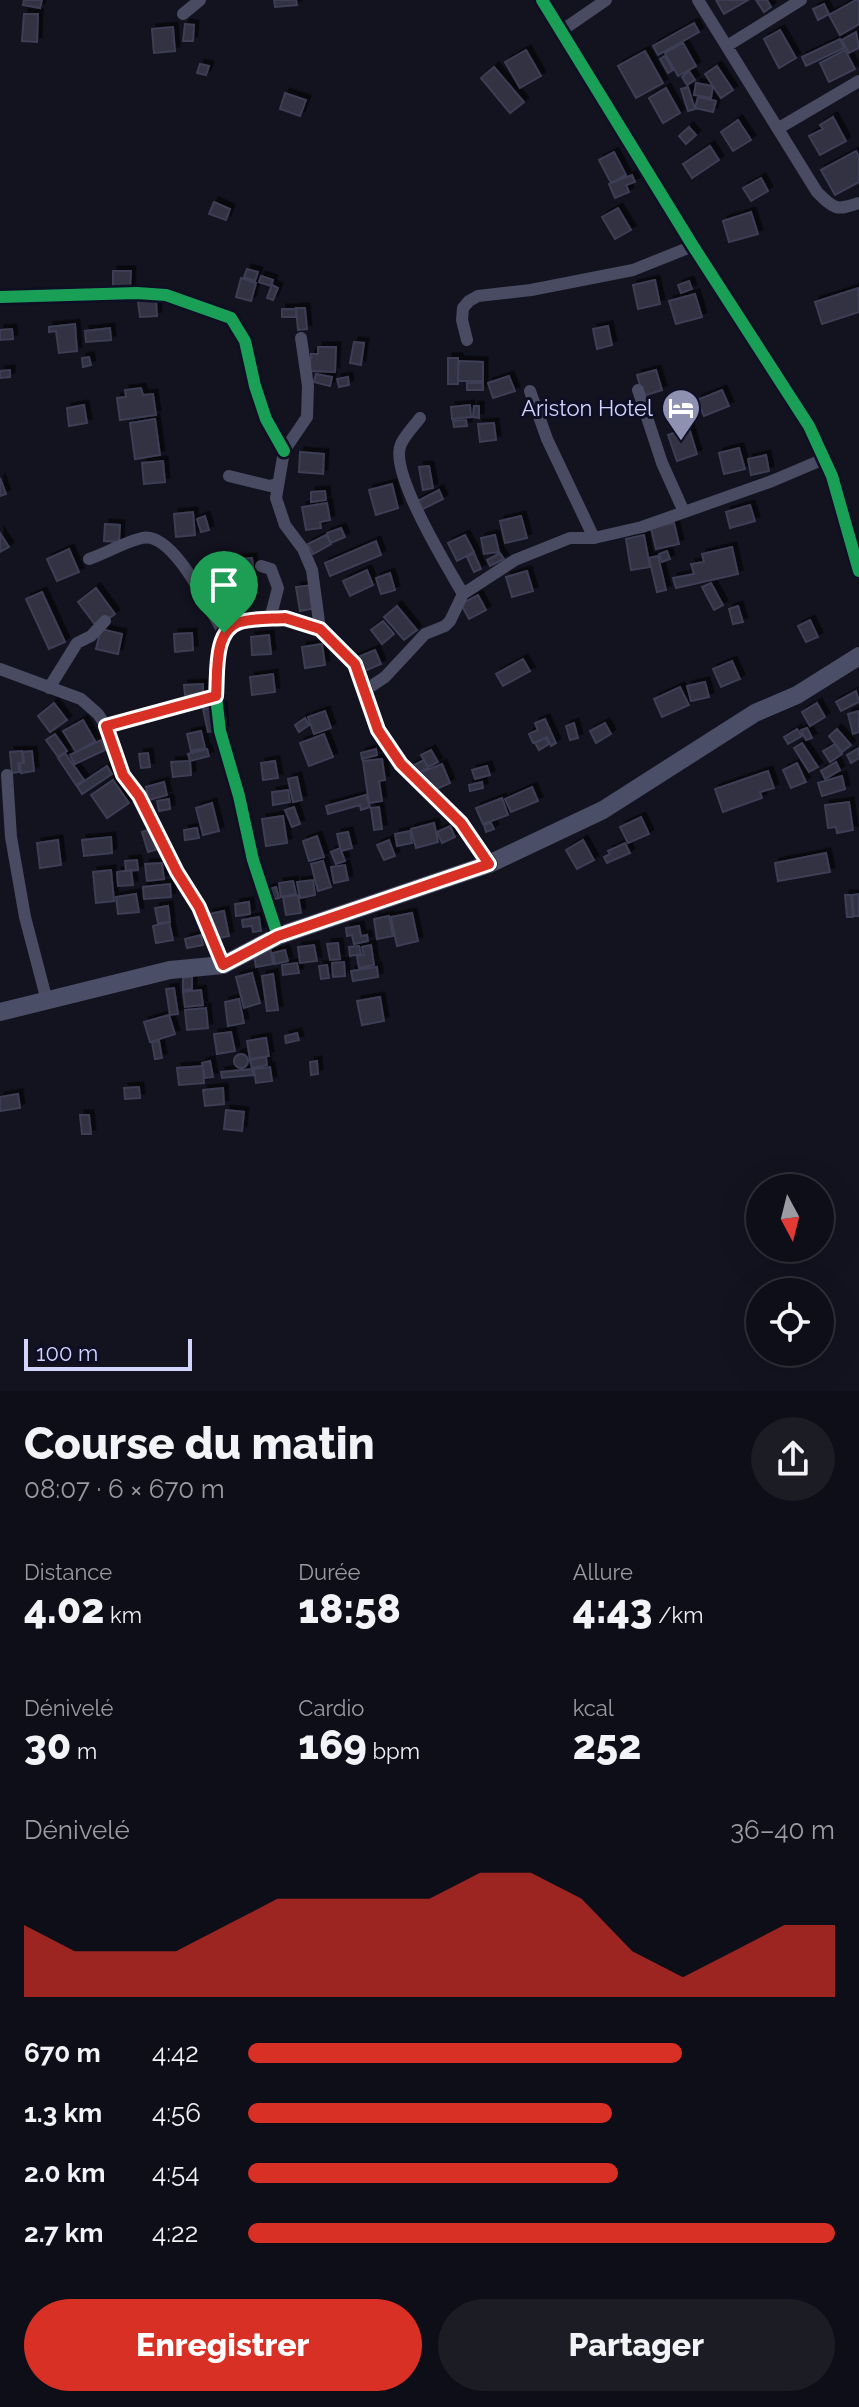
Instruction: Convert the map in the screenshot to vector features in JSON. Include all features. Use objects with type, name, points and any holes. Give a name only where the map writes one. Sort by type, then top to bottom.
[{"type":"main road","points":[[0,1012],[170,970],[223,965],[278,936],[489,864],[603,810],[755,713],[797,695],[859,656]]},
{"type":"street","points":[[183,14],[200,0]]},
{"type":"street","points":[[542,0],[693,246],[809,426],[832,476],[859,571]]},
{"type":"street","points":[[561,31],[606,0]]},
{"type":"street","points":[[698,0],[817,192],[832,207],[843,209],[859,203]]},
{"type":"street","points":[[727,46],[801,0]]},
{"type":"street","points":[[779,128],[859,81]]},
{"type":"street","points":[[467,340],[462,320],[463,308],[478,296],[531,290],[633,270],[693,246]]},
{"type":"street","points":[[0,297],[166,295],[231,318],[245,341],[266,419],[284,451]]},
{"type":"street","points":[[301,338],[308,386],[307,417],[284,451],[276,498],[285,525],[303,549],[312,570],[320,629]]},
{"type":"street","points":[[638,390],[662,463],[684,512]]},
{"type":"street","points":[[530,391],[547,439],[594,538]]},
{"type":"street","points":[[420,418],[400,444],[400,467],[406,487],[463,594]]},
{"type":"street","points":[[364,691],[385,677],[425,634],[445,626],[463,594],[515,560],[570,538],[594,538],[642,527],[772,481],[824,459]]},
{"type":"street","points":[[229,476],[270,486],[277,484]]},
{"type":"street","points":[[89,559],[145,537],[161,541],[184,565],[224,633],[216,696],[220,731],[253,860],[278,936]]},
{"type":"street","points":[[261,566],[271,569],[278,588],[270,619]]},
{"type":"street","points":[[224,633],[244,621],[285,618],[320,629],[355,664],[378,730],[401,764],[461,823],[489,864]]},
{"type":"street","points":[[49,688],[77,643],[91,636],[105,621]]},
{"type":"street","points":[[0,669],[81,699],[98,714],[106,726],[123,775],[139,796],[177,872],[199,907],[223,965]]},
{"type":"street","points":[[106,726],[216,696]]},
{"type":"street","points":[[7,775],[11,837],[25,917],[47,1001]]},
{"type":"building","points":[[24,0],[42,0],[40,8],[23,5]]},
{"type":"building","points":[[274,0],[296,0],[297,5],[275,7]]},
{"type":"building","points":[[716,0],[748,0],[724,14]]},
{"type":"building","points":[[756,0],[767,0],[771,7],[764,12]]},
{"type":"building","points":[[859,0],[859,24],[840,35],[829,15]]},
{"type":"building","points":[[824,4],[829,14],[818,20],[813,9]]},
{"type":"building","points":[[24,14],[38,14],[37,42],[22,41]]},
{"type":"building","points":[[694,23],[699,32],[658,55],[653,46]]},
{"type":"building","points":[[185,24],[194,25],[193,41],[183,41]]},
{"type":"building","points":[[173,27],[175,51],[154,53],[152,29]]},
{"type":"building","points":[[780,30],[796,58],[779,68],[764,39]]},
{"type":"building","points":[[856,32],[859,48],[849,53],[842,40]]},
{"type":"building","points":[[840,39],[844,48],[806,66],[802,57]]},
{"type":"building","points":[[683,43],[696,66],[678,76],[665,53]]},
{"type":"building","points":[[526,50],[541,76],[520,88],[505,62]]},
{"type":"building","points":[[845,50],[855,69],[829,82],[820,63]]},
{"type":"building","points":[[645,51],[663,83],[636,98],[618,66]]},
{"type":"building","points":[[665,56],[673,70],[668,73],[660,59]]},
{"type":"building","points":[[200,64],[209,66],[206,75],[197,73]]},
{"type":"building","points":[[717,66],[733,90],[721,98],[705,74]]},
{"type":"building","points":[[494,67],[524,102],[510,113],[481,78]]},
{"type":"building","points":[[689,71],[695,80],[687,85],[682,77]]},
{"type":"building","points":[[696,83],[713,86],[711,98],[694,95]]},
{"type":"building","points":[[688,87],[695,109],[688,111],[681,89]]},
{"type":"building","points":[[666,88],[680,113],[663,123],[649,98]]},
{"type":"building","points":[[285,93],[306,100],[300,116],[280,109]]},
{"type":"building","points":[[698,97],[716,101],[713,112],[695,108]]},
{"type":"building","points":[[833,117],[846,141],[820,155],[809,136],[823,129],[820,125]]},
{"type":"building","points":[[738,120],[751,140],[733,151],[721,132]]},
{"type":"building","points":[[689,127],[696,135],[686,144],[679,136]]},
{"type":"building","points":[[710,146],[719,160],[692,178],[683,164]]},
{"type":"building","points":[[856,151],[859,157],[859,182],[835,195],[821,170]]},
{"type":"building","points":[[614,152],[626,175],[611,183],[599,160]]},
{"type":"building","points":[[632,175],[635,182],[626,185],[629,192],[615,198],[609,184]]},
{"type":"building","points":[[761,178],[768,191],[751,201],[743,188]]},
{"type":"building","points":[[214,202],[230,209],[226,220],[209,214]]},
{"type":"building","points":[[618,208],[631,230],[615,239],[602,217]]},
{"type":"building","points":[[751,212],[758,234],[729,242],[723,221]]},
{"type":"building","points":[[247,269],[258,272],[255,281],[244,277]]},
{"type":"building","points":[[113,271],[131,271],[130,291],[113,290]]},
{"type":"building","points":[[261,276],[273,280],[271,286],[259,282]]},
{"type":"building","points":[[241,278],[256,283],[251,301],[236,297]]},
{"type":"building","points":[[655,280],[660,304],[638,309],[633,285]]},
{"type":"building","points":[[689,281],[692,289],[681,293],[678,285]]},
{"type":"building","points":[[272,285],[278,288],[273,300],[267,298]]},
{"type":"building","points":[[858,288],[859,312],[822,324],[815,302]]},
{"type":"building","points":[[695,294],[702,317],[676,324],[669,301]]},
{"type":"building","points":[[156,300],[157,316],[140,317],[138,301]]},
{"type":"building","points":[[296,308],[305,308],[307,329],[298,330]]},
{"type":"building","points":[[282,309],[296,309],[296,317],[282,317]]},
{"type":"building","points":[[75,324],[77,351],[59,353],[56,331],[49,332],[49,327]]},
{"type":"building","points":[[608,326],[612,345],[597,349],[593,329]]},
{"type":"building","points":[[110,328],[111,340],[86,342],[85,331]]},
{"type":"building","points":[[12,329],[13,339],[0,340],[0,330]]},
{"type":"building","points":[[354,342],[364,343],[361,365],[350,363]]},
{"type":"building","points":[[318,347],[336,347],[335,372],[310,371],[311,354],[318,354]]},
{"type":"building","points":[[89,357],[91,365],[83,367],[82,358]]},
{"type":"building","points":[[448,358],[458,358],[458,384],[448,384]]},
{"type":"building","points":[[459,361],[483,362],[483,381],[458,381]]},
{"type":"building","points":[[10,370],[10,377],[0,378],[0,371]]},
{"type":"building","points":[[656,370],[662,390],[643,396],[637,375]]},
{"type":"building","points":[[316,374],[332,377],[330,386],[314,382]]},
{"type":"building","points":[[509,376],[515,391],[493,398],[488,383]]},
{"type":"building","points":[[348,377],[349,385],[339,387],[337,379]]},
{"type":"building","points":[[467,383],[483,383],[483,390],[467,390]]},
{"type":"building","points":[[141,388],[143,395],[153,394],[156,415],[120,420],[117,398],[126,397],[125,390]]},
{"type":"building","points":[[722,390],[729,406],[704,416],[697,400]]},
{"type":"building","points":[[84,405],[87,423],[69,426],[67,408]]},
{"type":"building","points":[[470,405],[471,417],[452,419],[451,407]]},
{"type":"building","points":[[474,406],[479,406],[479,418],[473,417]]},
{"type":"building","points":[[155,419],[160,455],[135,459],[130,423]]},
{"type":"building","points":[[466,420],[467,426],[454,427],[453,421]]},
{"type":"building","points":[[494,423],[496,440],[480,442],[478,424]]},
{"type":"building","points":[[689,428],[697,454],[677,461],[668,435]]},
{"type":"building","points":[[739,448],[745,469],[724,474],[719,453]]},
{"type":"building","points":[[300,452],[324,454],[323,474],[299,472]]},
{"type":"building","points":[[766,455],[769,471],[751,475],[748,459]]},
{"type":"building","points":[[163,461],[165,482],[144,484],[142,463]]},
{"type":"building","points":[[429,466],[433,488],[423,490],[419,467]]},
{"type":"building","points":[[0,478],[6,494],[0,496]]},
{"type":"building","points":[[392,484],[398,508],[376,515],[369,490]]},
{"type":"building","points":[[439,490],[443,499],[421,510],[416,502]]},
{"type":"building","points":[[325,491],[326,500],[311,502],[311,492]]},
{"type":"building","points":[[327,503],[330,520],[320,522],[321,528],[306,530],[302,507]]},
{"type":"building","points":[[750,505],[755,521],[730,528],[726,512]]},
{"type":"building","points":[[193,512],[195,535],[176,537],[174,514]]},
{"type":"building","points":[[205,516],[209,530],[201,532],[197,519]]},
{"type":"building","points":[[521,516],[527,538],[505,543],[500,521]]},
{"type":"building","points":[[674,523],[679,544],[656,549],[651,528]]},
{"type":"building","points":[[105,524],[120,525],[119,542],[104,541]]},
{"type":"building","points":[[341,528],[345,537],[331,543],[327,533]]},
{"type":"building","points":[[0,533],[9,547],[0,552]]},
{"type":"building","points":[[326,535],[331,544],[313,554],[308,544]]},
{"type":"building","points":[[465,535],[474,552],[457,561],[448,543]]},
{"type":"building","points":[[495,535],[499,552],[484,554],[481,538]]},
{"type":"building","points":[[644,535],[650,567],[631,570],[626,539]]},
{"type":"building","points":[[376,541],[381,555],[330,576],[325,563]]},
{"type":"building","points":[[732,547],[738,574],[676,588],[673,578],[694,574],[691,564],[704,562],[702,554]]},
{"type":"building","points":[[69,549],[79,572],[57,581],[47,559]]},
{"type":"building","points":[[667,551],[670,559],[662,562],[659,554]]},
{"type":"building","points":[[474,553],[481,569],[474,572],[467,557]]},
{"type":"building","points":[[500,553],[504,559],[490,566],[487,560]]},
{"type":"building","points":[[658,556],[666,590],[657,592],[649,558]]},
{"type":"building","points":[[252,558],[254,574],[239,575],[237,559]]},
{"type":"building","points":[[367,570],[373,585],[350,596],[343,581]]},
{"type":"building","points":[[527,571],[533,591],[512,597],[506,577]]},
{"type":"building","points":[[390,573],[395,590],[381,594],[376,578]]},
{"type":"building","points":[[711,583],[723,605],[714,610],[702,587]]},
{"type":"building","points":[[313,585],[316,608],[300,611],[296,587]]},
{"type":"building","points":[[96,588],[115,614],[97,627],[78,602]]},
{"type":"building","points":[[42,592],[65,642],[49,649],[26,599]]},
{"type":"building","points":[[478,595],[486,610],[469,619],[461,604]]},
{"type":"building","points":[[232,599],[234,614],[217,617],[215,601]]},
{"type":"building","points":[[397,606],[417,630],[404,640],[384,617]]},
{"type":"building","points":[[738,606],[743,622],[733,624],[729,609]]},
{"type":"building","points":[[810,620],[818,637],[806,642],[798,626]]},
{"type":"building","points":[[383,621],[394,634],[382,644],[371,630]]},
{"type":"building","points":[[101,629],[122,634],[118,654],[96,649]]},
{"type":"building","points":[[192,633],[193,650],[175,652],[174,634]]},
{"type":"building","points":[[269,635],[271,654],[252,655],[251,637]]},
{"type":"building","points":[[322,644],[325,665],[305,668],[302,647]]},
{"type":"building","points":[[375,650],[381,664],[360,673],[353,659]]},
{"type":"building","points":[[523,659],[530,671],[503,686],[496,674]]},
{"type":"building","points":[[732,661],[740,679],[721,687],[713,669]]},
{"type":"building","points":[[273,674],[275,692],[252,695],[250,677]]},
{"type":"building","points":[[705,682],[709,697],[691,701],[687,686]]},
{"type":"building","points":[[203,684],[203,693],[185,695],[184,685]]},
{"type":"building","points":[[680,687],[689,705],[662,717],[654,699]]},
{"type":"building","points":[[856,691],[859,702],[841,711],[836,702]]},
{"type":"building","points":[[54,703],[67,720],[50,732],[38,716]]},
{"type":"building","points":[[817,703],[825,717],[810,726],[802,712]]},
{"type":"building","points":[[222,707],[224,730],[208,732],[203,709]]},
{"type":"building","points":[[325,711],[331,728],[314,734],[308,717]]},
{"type":"building","points":[[859,711],[859,732],[853,734],[848,714]]},
{"type":"building","points":[[305,718],[309,725],[299,732],[295,725]]},
{"type":"building","points":[[545,719],[556,743],[551,746],[547,737],[533,743],[529,734],[538,730],[535,723]]},
{"type":"building","points":[[83,720],[95,741],[76,752],[63,731]]},
{"type":"building","points":[[574,723],[578,738],[570,740],[566,726]]},
{"type":"building","points":[[605,723],[611,734],[596,743],[590,731]]},
{"type":"building","points":[[807,728],[812,738],[806,740],[801,730]]},
{"type":"building","points":[[797,729],[802,736],[788,744],[784,737]]},
{"type":"building","points":[[837,729],[851,745],[842,752],[829,736]]},
{"type":"building","points":[[201,731],[205,748],[191,751],[187,734]]},
{"type":"building","points":[[55,734],[67,751],[58,757],[46,740]]},
{"type":"building","points":[[324,734],[333,757],[309,766],[300,743]]},
{"type":"building","points":[[545,738],[549,744],[539,750],[535,743]]},
{"type":"building","points":[[101,740],[105,750],[75,764],[70,755]]},
{"type":"building","points":[[802,743],[818,767],[809,772],[794,748]]},
{"type":"building","points":[[835,744],[842,754],[830,762],[823,751]]},
{"type":"building","points":[[859,748],[859,758],[851,763],[847,755]]},
{"type":"building","points":[[207,749],[209,756],[190,761],[188,754]]},
{"type":"building","points":[[376,749],[377,755],[362,759],[361,753]]},
{"type":"building","points":[[431,750],[438,762],[428,767],[421,755]]},
{"type":"building","points":[[22,751],[23,763],[18,763],[19,772],[12,773],[10,752]]},
{"type":"building","points":[[32,751],[34,771],[21,773],[23,752]]},
{"type":"building","points":[[65,753],[84,780],[76,785],[58,758]]},
{"type":"building","points":[[148,753],[150,767],[141,768],[139,754]]},
{"type":"building","points":[[382,759],[385,780],[379,781],[382,801],[369,803],[363,761]]},
{"type":"building","points":[[424,760],[428,768],[414,775],[410,767]]},
{"type":"building","points":[[190,761],[191,775],[173,777],[171,762]]},
{"type":"building","points":[[275,761],[278,778],[263,780],[261,763]]},
{"type":"building","points":[[836,762],[840,770],[825,779],[821,771]]},
{"type":"building","points":[[797,763],[806,782],[791,788],[783,770]]},
{"type":"building","points":[[442,764],[450,783],[430,792],[421,772]]},
{"type":"building","points":[[107,766],[112,774],[82,794],[77,786]]},
{"type":"building","points":[[487,766],[490,775],[475,779],[472,770]]},
{"type":"building","points":[[768,771],[774,788],[760,792],[762,798],[723,812],[715,789]]},
{"type":"building","points":[[842,776],[845,789],[822,796],[818,783]]},
{"type":"building","points":[[297,777],[302,800],[293,802],[288,779]]},
{"type":"building","points":[[113,780],[129,803],[107,818],[91,795]]},
{"type":"building","points":[[164,782],[167,795],[149,800],[146,787]]},
{"type":"building","points":[[482,782],[483,788],[470,791],[469,785]]},
{"type":"building","points":[[532,787],[538,801],[511,812],[505,799]]},
{"type":"building","points":[[288,790],[290,802],[273,805],[272,792]]},
{"type":"building","points":[[366,795],[370,807],[361,810],[360,805],[328,814],[326,806]]},
{"type":"building","points":[[502,798],[508,815],[483,824],[476,808]]},
{"type":"building","points":[[169,799],[170,809],[159,811],[157,801]]},
{"type":"building","points":[[849,802],[853,830],[837,833],[836,827],[828,828],[825,805]]},
{"type":"building","points":[[212,803],[219,831],[203,835],[196,808]]},
{"type":"building","points":[[294,807],[300,824],[292,827],[285,810]]},
{"type":"building","points":[[379,807],[382,829],[374,830],[371,808]]},
{"type":"building","points":[[283,816],[287,843],[266,846],[262,819]]},
{"type":"building","points":[[641,817],[649,834],[628,843],[620,827]]},
{"type":"building","points":[[434,823],[438,842],[416,848],[411,829]]},
{"type":"building","points":[[491,823],[494,829],[486,832],[484,825]]},
{"type":"building","points":[[450,826],[455,837],[442,843],[437,832]]},
{"type":"building","points":[[197,828],[199,838],[185,840],[184,830]]},
{"type":"building","points":[[152,829],[158,849],[148,852],[142,832]]},
{"type":"building","points":[[410,831],[412,843],[397,846],[395,834]]},
{"type":"building","points":[[348,832],[352,848],[341,851],[337,834]]},
{"type":"building","points":[[317,836],[324,857],[309,861],[303,841]]},
{"type":"building","points":[[111,837],[112,853],[84,856],[82,840]]},
{"type":"building","points":[[58,840],[61,865],[40,868],[37,843]]},
{"type":"building","points":[[389,840],[395,856],[384,860],[377,845]]},
{"type":"building","points":[[583,840],[594,860],[577,869],[566,850]]},
{"type":"building","points":[[625,843],[630,853],[607,863],[604,857],[610,854],[608,851]]},
{"type":"building","points":[[340,848],[345,861],[336,864],[331,852]]},
{"type":"building","points":[[826,853],[830,872],[778,881],[775,863]]},
{"type":"building","points":[[137,860],[138,870],[126,871],[125,861]]},
{"type":"building","points":[[323,861],[331,887],[318,891],[311,864]]},
{"type":"building","points":[[162,863],[164,879],[147,881],[145,864]]},
{"type":"building","points":[[345,865],[348,880],[334,883],[331,867]]},
{"type":"building","points":[[111,870],[114,901],[96,903],[93,872]]},
{"type":"building","points":[[131,870],[133,885],[118,886],[117,872]]},
{"type":"building","points":[[313,880],[315,895],[300,898],[297,882]]},
{"type":"building","points":[[293,881],[296,894],[281,897],[279,883]]},
{"type":"building","points":[[170,884],[171,897],[144,899],[143,887]]},
{"type":"building","points":[[276,887],[279,898],[259,903],[257,893]]},
{"type":"building","points":[[136,894],[139,912],[118,914],[116,897]]},
{"type":"building","points":[[859,894],[859,916],[854,916],[852,895]]},
{"type":"building","points":[[298,895],[301,913],[286,915],[283,897]]},
{"type":"building","points":[[845,895],[851,895],[853,917],[847,917]]},
{"type":"building","points":[[249,902],[250,914],[236,916],[235,904]]},
{"type":"building","points":[[168,906],[170,922],[158,923],[155,908]]},
{"type":"building","points":[[224,911],[229,936],[214,939],[209,914]]},
{"type":"building","points":[[412,913],[418,941],[397,946],[391,917]]},
{"type":"building","points":[[389,916],[393,936],[377,939],[374,919]]},
{"type":"building","points":[[259,917],[261,931],[253,932],[252,926],[243,927],[242,920]]},
{"type":"building","points":[[169,922],[173,940],[156,943],[153,926]]},
{"type":"building","points":[[359,926],[361,936],[367,935],[368,941],[354,944],[352,935],[347,936],[346,928]]},
{"type":"building","points":[[201,935],[203,945],[187,948],[185,939]]},
{"type":"building","points":[[338,943],[340,959],[330,960],[327,944]]},
{"type":"building","points":[[314,945],[317,961],[300,963],[298,947]]},
{"type":"building","points":[[371,945],[374,965],[359,968],[357,956],[364,955],[362,947]]},
{"type":"building","points":[[359,946],[361,954],[350,956],[349,947]]},
{"type":"building","points":[[270,947],[273,964],[256,967],[253,950]]},
{"type":"building","points":[[285,950],[288,961],[275,964],[273,953]]},
{"type":"building","points":[[344,962],[345,976],[333,977],[332,963]]},
{"type":"building","points":[[297,963],[299,973],[283,975],[282,965]]},
{"type":"building","points":[[327,965],[329,978],[321,979],[319,966]]},
{"type":"building","points":[[377,967],[378,977],[353,981],[351,971]]},
{"type":"building","points":[[252,973],[260,1003],[244,1008],[236,977]]},
{"type":"building","points":[[273,974],[278,1010],[267,1011],[262,976]]},
{"type":"building","points":[[192,977],[192,989],[183,990],[183,978]]},
{"type":"building","points":[[174,988],[178,1014],[170,1015],[166,989]]},
{"type":"building","points":[[201,990],[203,1005],[185,1007],[183,992]]},
{"type":"building","points":[[380,997],[384,1021],[362,1025],[357,1001]]},
{"type":"building","points":[[239,999],[244,1023],[228,1026],[225,1002]]},
{"type":"building","points":[[206,1008],[208,1028],[187,1030],[185,1010]]},
{"type":"building","points":[[169,1015],[175,1034],[150,1042],[144,1022]]},
{"type":"building","points":[[231,1032],[235,1051],[217,1054],[214,1034]]},
{"type":"building","points":[[297,1033],[299,1040],[286,1043],[285,1036]]},
{"type":"building","points":[[266,1038],[269,1056],[250,1059],[247,1041]]},
{"type":"building","points":[[159,1041],[162,1058],[155,1059],[152,1042]]},
{"type":"building","points":[[241,1054],[248,1061],[241,1068],[234,1061]]},
{"type":"building","points":[[266,1057],[267,1065],[252,1068],[250,1060]]},
{"type":"building","points":[[210,1061],[213,1077],[205,1078],[202,1063]]},
{"type":"building","points":[[317,1061],[318,1074],[311,1075],[310,1062]]},
{"type":"building","points":[[203,1066],[204,1083],[179,1085],[177,1068]]},
{"type":"building","points":[[270,1067],[272,1081],[256,1083],[254,1069]]},
{"type":"building","points":[[252,1069],[253,1075],[222,1078],[221,1072]]},
{"type":"building","points":[[139,1087],[140,1098],[125,1099],[124,1088]]},
{"type":"building","points":[[223,1088],[224,1104],[205,1106],[203,1090]]},
{"type":"building","points":[[18,1094],[20,1108],[0,1111],[0,1097]]},
{"type":"building","points":[[226,1110],[244,1112],[242,1131],[224,1129]]},
{"type":"building","points":[[80,1115],[89,1115],[91,1134],[82,1134]]},
{"type":"cycle path","points":[[542,0],[693,246],[809,426],[832,476],[859,571]]},
{"type":"cycle path","points":[[0,297],[166,295],[231,318],[245,341],[266,419],[284,451]]},
{"type":"cycle path","points":[[278,936],[253,860],[220,731],[216,696],[220,645],[224,633],[244,621],[285,618],[320,629],[355,664],[378,730],[401,764],[461,823],[489,864]]},
{"type":"place","name":"Ariston Hotel","points":[[681,442]]},
{"type":"route","points":[[285,618],[320,629],[355,664],[378,730],[401,764],[461,823],[489,864],[278,936],[223,965],[199,907],[177,872],[139,796],[123,775],[106,726],[216,696],[220,645],[224,633],[244,621],[285,618]]}]
